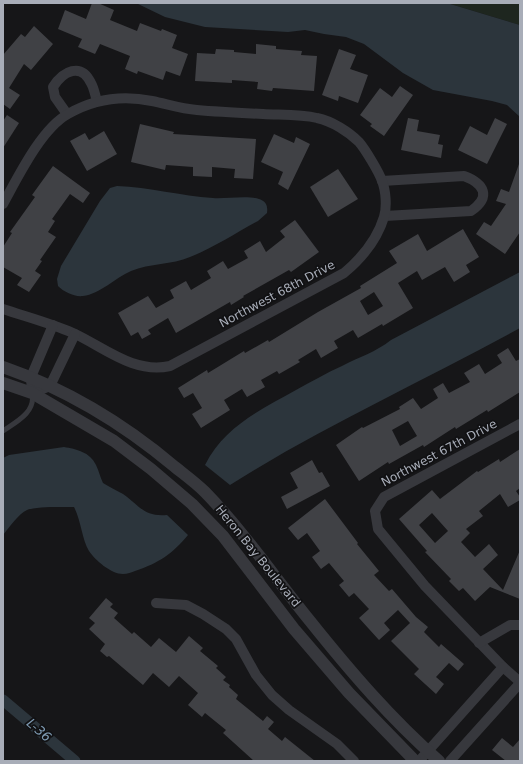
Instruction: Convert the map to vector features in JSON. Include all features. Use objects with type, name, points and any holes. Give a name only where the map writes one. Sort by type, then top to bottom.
[{"type":"street","points":[[67,114],[55,97],[53,87],[58,79],[66,73],[76,71],[85,74],[91,83],[97,101]]},
{"type":"street","points":[[3,204],[41,140],[67,114],[97,101],[126,97],[151,100],[185,109],[318,118],[341,128],[359,142],[382,181],[464,176],[475,180],[482,188],[483,198],[480,205],[471,212],[385,216]]},
{"type":"street","name":"Northwest 68th Drive","points":[[75,334],[115,356],[144,367],[159,368],[170,366],[344,273],[357,262],[368,249],[378,233],[385,216],[385,199],[382,181]]},
{"type":"street","points":[[3,309],[53,325],[75,334],[50,386],[32,393],[31,377],[53,325]]},
{"type":"street","name":"Heron Bay Boulevard","points":[[3,367],[31,377],[50,386],[87,405],[126,428],[204,491],[229,518],[265,562],[309,621],[351,672],[393,719],[439,761]]},
{"type":"street","name":"Heron Bay Boulevard","points":[[3,383],[32,393],[114,441],[151,469],[192,504],[217,530],[294,629],[349,693],[415,761]]},
{"type":"street","name":"Northwest 67th Drive","points":[[479,642],[425,586],[378,529],[375,511],[384,497],[520,424]]},
{"type":"street","points":[[156,603],[186,605],[226,629],[236,639],[256,675],[272,695],[289,710],[337,744],[354,761]]},
{"type":"street","points":[[450,761],[520,682],[479,642],[510,625],[520,625]]},
{"type":"street","points":[[418,761],[503,667]]},
{"type":"lane","points":[[3,431],[30,410],[34,402],[32,393]]},
{"type":"shaded area","points":[[136,3],[447,3],[520,25],[520,117],[507,105],[433,90],[403,73],[364,44],[346,37],[305,30],[288,32],[205,27],[165,17]]},
{"type":"shaded area","points":[[447,3],[520,3],[520,25]]},
{"type":"shaded area","points":[[117,186],[213,198],[254,198],[265,202],[267,206],[267,213],[258,221],[216,245],[183,260],[138,268],[89,295],[76,296],[69,294],[58,286],[57,279],[61,266],[100,201],[110,188]]},
{"type":"shaded area","points":[[520,272],[520,328],[337,423],[265,463],[230,485],[205,465],[222,440],[256,412]]},
{"type":"shaded area","points":[[64,447],[78,450],[86,454],[96,465],[103,483],[123,494],[147,512],[167,515],[188,535],[171,553],[158,561],[144,568],[123,574],[113,572],[104,566],[89,551],[74,507],[43,507],[27,510],[17,517],[3,535],[3,458],[9,455]]},
{"type":"building","points":[[92,3],[98,3],[114,10],[110,20],[137,31],[140,23],[177,35],[172,48],[188,54],[180,76],[166,71],[163,80],[138,71],[137,74],[125,69],[130,56],[100,44],[95,54],[78,47],[82,39],[58,29],[65,10],[86,19]]},
{"type":"building","points":[[34,26],[53,44],[31,70],[24,64],[9,88],[20,95],[10,109],[3,104],[3,55],[21,34],[25,37]]},
{"type":"building","points":[[256,44],[276,46],[276,49],[302,51],[301,55],[317,56],[314,91],[273,88],[272,91],[257,89],[258,82],[232,80],[232,83],[195,81],[197,53],[215,54],[216,49],[234,50],[234,52],[256,54]]},
{"type":"building","points":[[339,49],[356,55],[350,69],[368,75],[358,103],[339,96],[338,101],[322,95]]},
{"type":"building","points":[[400,86],[413,95],[384,136],[370,126],[372,124],[360,115],[380,88],[392,97]]},
{"type":"building","points":[[7,115],[19,123],[3,148],[3,121]]},
{"type":"building","points":[[408,118],[419,120],[417,131],[440,135],[438,144],[443,145],[441,158],[401,150]]},
{"type":"building","points":[[495,118],[507,124],[487,164],[458,150],[470,126],[487,135]]},
{"type":"building","points":[[140,124],[174,132],[173,134],[256,139],[253,179],[234,178],[235,169],[212,167],[212,177],[193,176],[193,167],[166,165],[165,170],[131,162]]},
{"type":"building","points":[[104,131],[117,154],[87,171],[70,141],[85,133],[89,140]]},
{"type":"building","points":[[274,134],[294,143],[296,137],[310,144],[288,190],[278,184],[283,172],[261,162]]},
{"type":"building","points":[[519,164],[520,232],[505,254],[476,234],[484,222],[491,226],[506,204],[496,201],[501,189],[509,192]]},
{"type":"building","points":[[53,166],[90,193],[83,203],[70,194],[52,219],[55,221],[48,232],[56,237],[40,260],[42,261],[35,271],[41,275],[29,292],[17,285],[22,278],[3,267],[3,247],[12,233],[10,232],[35,197],[32,195]]},
{"type":"building","points":[[338,169],[358,199],[328,217],[310,187]]},
{"type":"building","points":[[295,220],[319,252],[291,272],[289,270],[243,296],[244,297],[231,305],[230,302],[176,333],[168,318],[148,330],[151,334],[142,339],[138,332],[131,336],[118,313],[148,296],[156,308],[174,298],[170,290],[186,281],[191,290],[211,278],[207,271],[223,261],[228,269],[248,258],[244,251],[260,241],[266,252],[285,237],[280,231]]},
{"type":"building","points":[[463,229],[479,257],[466,265],[470,272],[454,282],[445,267],[422,280],[417,271],[398,283],[413,308],[383,326],[382,324],[358,338],[353,330],[334,341],[338,348],[321,358],[316,349],[298,360],[300,362],[279,374],[277,371],[261,380],[265,387],[247,397],[242,389],[224,400],[230,410],[201,428],[192,414],[202,408],[193,393],[184,398],[178,388],[207,370],[208,373],[244,351],[245,353],[268,340],[269,342],[361,288],[360,286],[397,263],[389,251],[418,234],[427,251]],"holes":[[[374,292],[383,306],[368,315],[360,301]]]},
{"type":"building","points":[[508,348],[516,361],[520,359],[520,392],[488,412],[487,410],[456,429],[455,427],[424,447],[423,445],[389,464],[388,462],[359,481],[336,445],[362,427],[363,428],[400,409],[399,407],[413,398],[421,409],[438,398],[433,389],[443,383],[449,393],[470,382],[464,373],[479,364],[485,374],[502,363],[497,355]],"holes":[[[408,421],[417,436],[400,446],[392,430]]]},
{"type":"building","points":[[520,449],[520,488],[516,491],[520,497],[520,500],[508,507],[500,494],[479,511],[483,516],[466,529],[470,533],[461,542],[475,557],[489,544],[498,555],[483,569],[503,590],[520,550],[520,599],[490,587],[475,601],[463,588],[459,591],[449,581],[451,579],[425,552],[427,551],[399,519],[432,490],[440,499],[477,471],[478,472],[499,459],[500,462]],"holes":[[[432,513],[448,531],[435,543],[419,525]]]},
{"type":"building","points":[[312,460],[319,473],[322,472],[330,486],[287,509],[281,497],[298,488],[290,473]]},
{"type":"building","points":[[325,499],[358,543],[357,544],[379,571],[374,575],[389,591],[392,589],[416,617],[428,627],[424,632],[439,647],[441,644],[464,664],[458,671],[449,663],[436,677],[444,684],[436,694],[414,674],[419,669],[391,641],[410,623],[398,610],[384,623],[390,630],[379,640],[359,618],[369,609],[354,593],[349,597],[339,585],[344,581],[329,563],[321,569],[312,557],[320,551],[307,533],[298,540],[288,528]]},
{"type":"building","points":[[106,598],[113,604],[110,607],[118,613],[114,618],[132,634],[134,632],[151,647],[159,638],[176,652],[189,636],[203,648],[200,651],[218,666],[216,668],[226,677],[223,680],[230,685],[229,687],[238,695],[236,699],[263,721],[267,716],[274,722],[268,729],[282,741],[285,737],[315,761],[254,761],[223,733],[226,730],[205,713],[202,717],[188,705],[198,693],[179,676],[169,687],[153,673],[143,685],[109,656],[107,657],[100,651],[105,644],[89,629],[95,623],[89,618]]},
{"type":"building","points":[[502,738],[513,747],[520,739],[520,761],[506,761],[492,750]]},
{"type":"waterway","name":"L-36","points":[[3,700],[75,761]]}]
